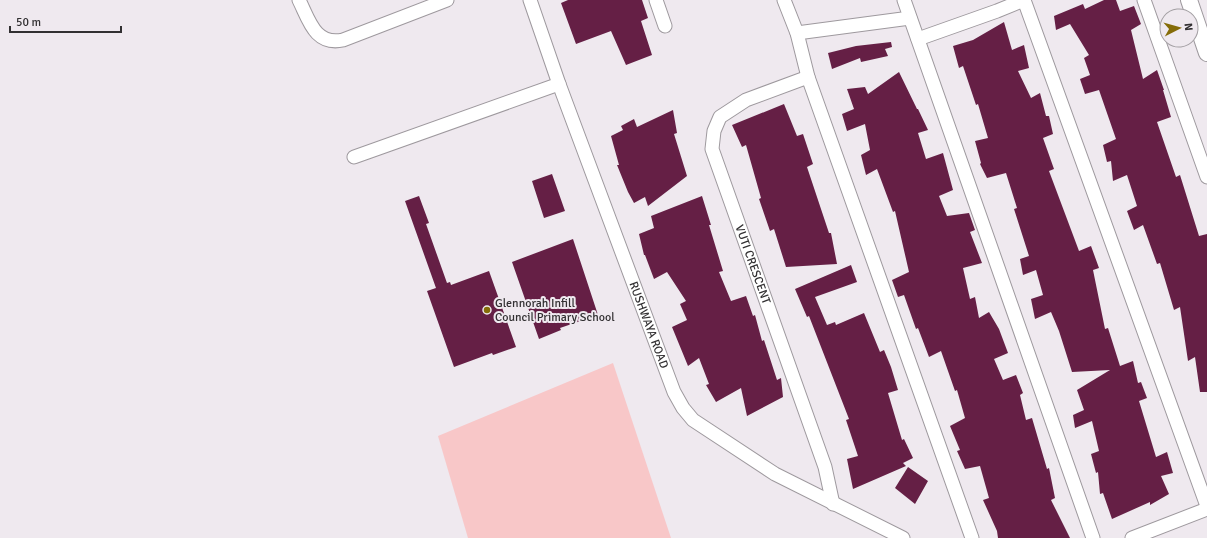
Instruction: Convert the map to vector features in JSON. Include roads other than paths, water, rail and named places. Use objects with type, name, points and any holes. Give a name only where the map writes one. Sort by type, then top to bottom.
[{"type":"street","points":[[299,0],[312,28],[326,40],[336,42],[447,0]]},
{"type":"street","name":"RUSHWAYA ROAD","points":[[530,0],[559,84],[674,392],[683,408],[693,420],[775,474],[903,538]]},
{"type":"street","points":[[656,0],[665,26]]},
{"type":"street","points":[[784,0],[797,32],[808,77],[972,538]]},
{"type":"street","points":[[904,0],[1093,538]]},
{"type":"street","points":[[918,39],[1024,0],[1207,507],[1132,538]]},
{"type":"street","points":[[1144,0],[1207,177]]},
{"type":"street","points":[[1189,0],[1207,53]]},
{"type":"street","points":[[797,32],[910,18]]},
{"type":"street","name":"VUTI CRESCENT","points":[[808,77],[746,100],[720,117],[714,131],[712,149],[824,467],[833,504]]},
{"type":"street","points":[[354,157],[559,84]]},
{"type":"place","name":"Glennorah Infill Council Primary School","points":[[487,310]]}]
